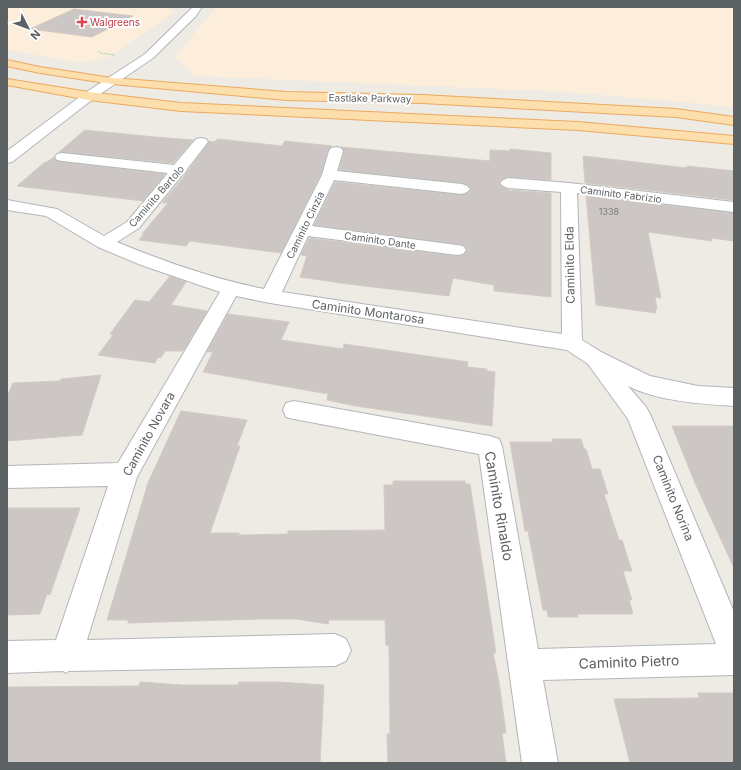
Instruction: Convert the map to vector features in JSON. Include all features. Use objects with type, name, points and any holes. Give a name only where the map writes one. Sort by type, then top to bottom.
[{"type":"main road","name":"Eastlake Parkway","points":[[7,63],[40,70],[112,81],[286,96],[454,101],[676,113],[734,121]]},
{"type":"main road","name":"Eastlake Parkway","points":[[7,82],[89,96],[181,107],[578,126],[734,140]]},
{"type":"street","points":[[7,159],[89,96],[149,56],[192,15],[198,7]]},
{"type":"street","name":"Caminito Bartolo","points":[[104,243],[133,225],[180,170],[201,142]]},
{"type":"street","name":"Caminito Cinzia","points":[[270,297],[329,175],[336,151]]},
{"type":"street","points":[[62,157],[180,170]]},
{"type":"street","points":[[329,175],[462,190]]},
{"type":"street","name":"Caminito Fabrizio","points":[[508,183],[569,188],[734,207]]},
{"type":"street","name":"Caminito Elda","points":[[569,188],[572,342]]},
{"type":"street","name":"Caminito Montarosa","points":[[7,205],[51,212],[104,243],[147,261],[230,289],[270,297],[572,342],[594,358],[644,384],[698,395],[734,397]]},
{"type":"street","name":"Caminito Dante","points":[[303,230],[456,250]]},
{"type":"street","name":"Caminito Novara","points":[[66,657],[125,474],[230,289]]},
{"type":"street","name":"Caminito Norina","points":[[594,358],[638,414],[734,649]]},
{"type":"street","name":"Caminito Rinaldo","points":[[294,410],[490,446],[540,763]]},
{"type":"street","points":[[7,477],[125,474]]},
{"type":"street","points":[[7,657],[66,657],[335,650]]},
{"type":"street","name":"Caminito Pietro","points":[[525,665],[734,659]]},
{"type":"path","points":[[98,51],[101,53],[118,56]]},
{"type":"shaded area","points":[[7,7],[157,7],[171,9],[173,13],[109,57],[81,63],[7,50]]},
{"type":"shaded area","points":[[216,7],[734,7],[734,107],[567,92],[195,76],[175,57]]},
{"type":"building","name":"Walgreens","points":[[74,9],[133,16],[92,37],[30,29]]},
{"type":"building","points":[[85,130],[193,140],[173,163],[59,152]]},
{"type":"building","points":[[218,139],[282,146],[285,141],[332,146],[328,150],[321,174],[281,253],[190,241],[186,246],[139,240],[144,234],[142,234],[168,203],[162,203],[186,174],[209,141],[214,142]]},
{"type":"building","points":[[342,147],[490,161],[490,150],[510,151],[510,149],[551,153],[551,180],[508,177],[502,179],[498,183],[508,190],[551,193],[551,297],[494,291],[494,285],[453,278],[449,296],[300,277],[307,256],[301,255],[309,238],[457,256],[463,255],[468,250],[464,245],[314,225],[335,182],[462,195],[468,193],[472,189],[468,185],[462,183],[339,170],[344,151]]},
{"type":"building","points":[[583,156],[687,168],[687,166],[734,171],[734,200],[585,183]]},
{"type":"building","points":[[54,157],[56,161],[62,162],[165,174],[143,201],[17,186],[45,162]]},
{"type":"building","points":[[586,196],[734,213],[734,241],[711,238],[712,241],[648,232],[661,298],[655,297],[657,309],[655,309],[656,313],[596,305]]},
{"type":"building","points":[[170,276],[186,282],[171,305],[207,311],[183,351],[165,351],[161,358],[158,357],[155,363],[98,355],[113,335],[110,334],[135,300],[149,302]]},
{"type":"building","points":[[228,314],[289,322],[281,340],[343,349],[344,344],[468,362],[467,367],[487,369],[487,371],[495,372],[492,426],[356,406],[327,400],[328,394],[203,372],[213,352],[207,352]]},
{"type":"building","points":[[101,375],[82,435],[7,441],[7,397],[13,383],[60,381],[61,379]]},
{"type":"building","points":[[181,411],[247,420],[237,446],[240,446],[210,533],[239,533],[239,535],[288,534],[288,531],[385,530],[384,485],[393,485],[393,481],[465,481],[465,484],[470,484],[496,653],[493,653],[499,682],[506,733],[502,733],[506,763],[388,763],[387,734],[390,734],[389,646],[386,645],[385,620],[329,620],[328,624],[296,619],[128,623],[128,620],[107,620],[148,483]]},
{"type":"building","points":[[672,426],[734,426],[734,568],[695,483]]},
{"type":"building","points":[[552,439],[581,439],[584,449],[586,449],[592,469],[600,469],[608,494],[604,494],[619,540],[622,540],[632,571],[623,571],[632,600],[629,600],[633,614],[577,614],[578,617],[548,617],[547,610],[543,610],[528,531],[525,531],[510,442],[553,442]]},
{"type":"building","points":[[7,508],[80,508],[50,595],[47,594],[40,614],[7,615]]},
{"type":"building","points":[[140,682],[182,685],[238,685],[239,682],[279,682],[324,685],[320,763],[7,763],[7,687],[139,686]]},
{"type":"building","points":[[698,693],[734,693],[734,763],[630,763],[614,699],[699,698]]},
{"type":"place","name":"Walgreens","points":[[82,22]]}]
